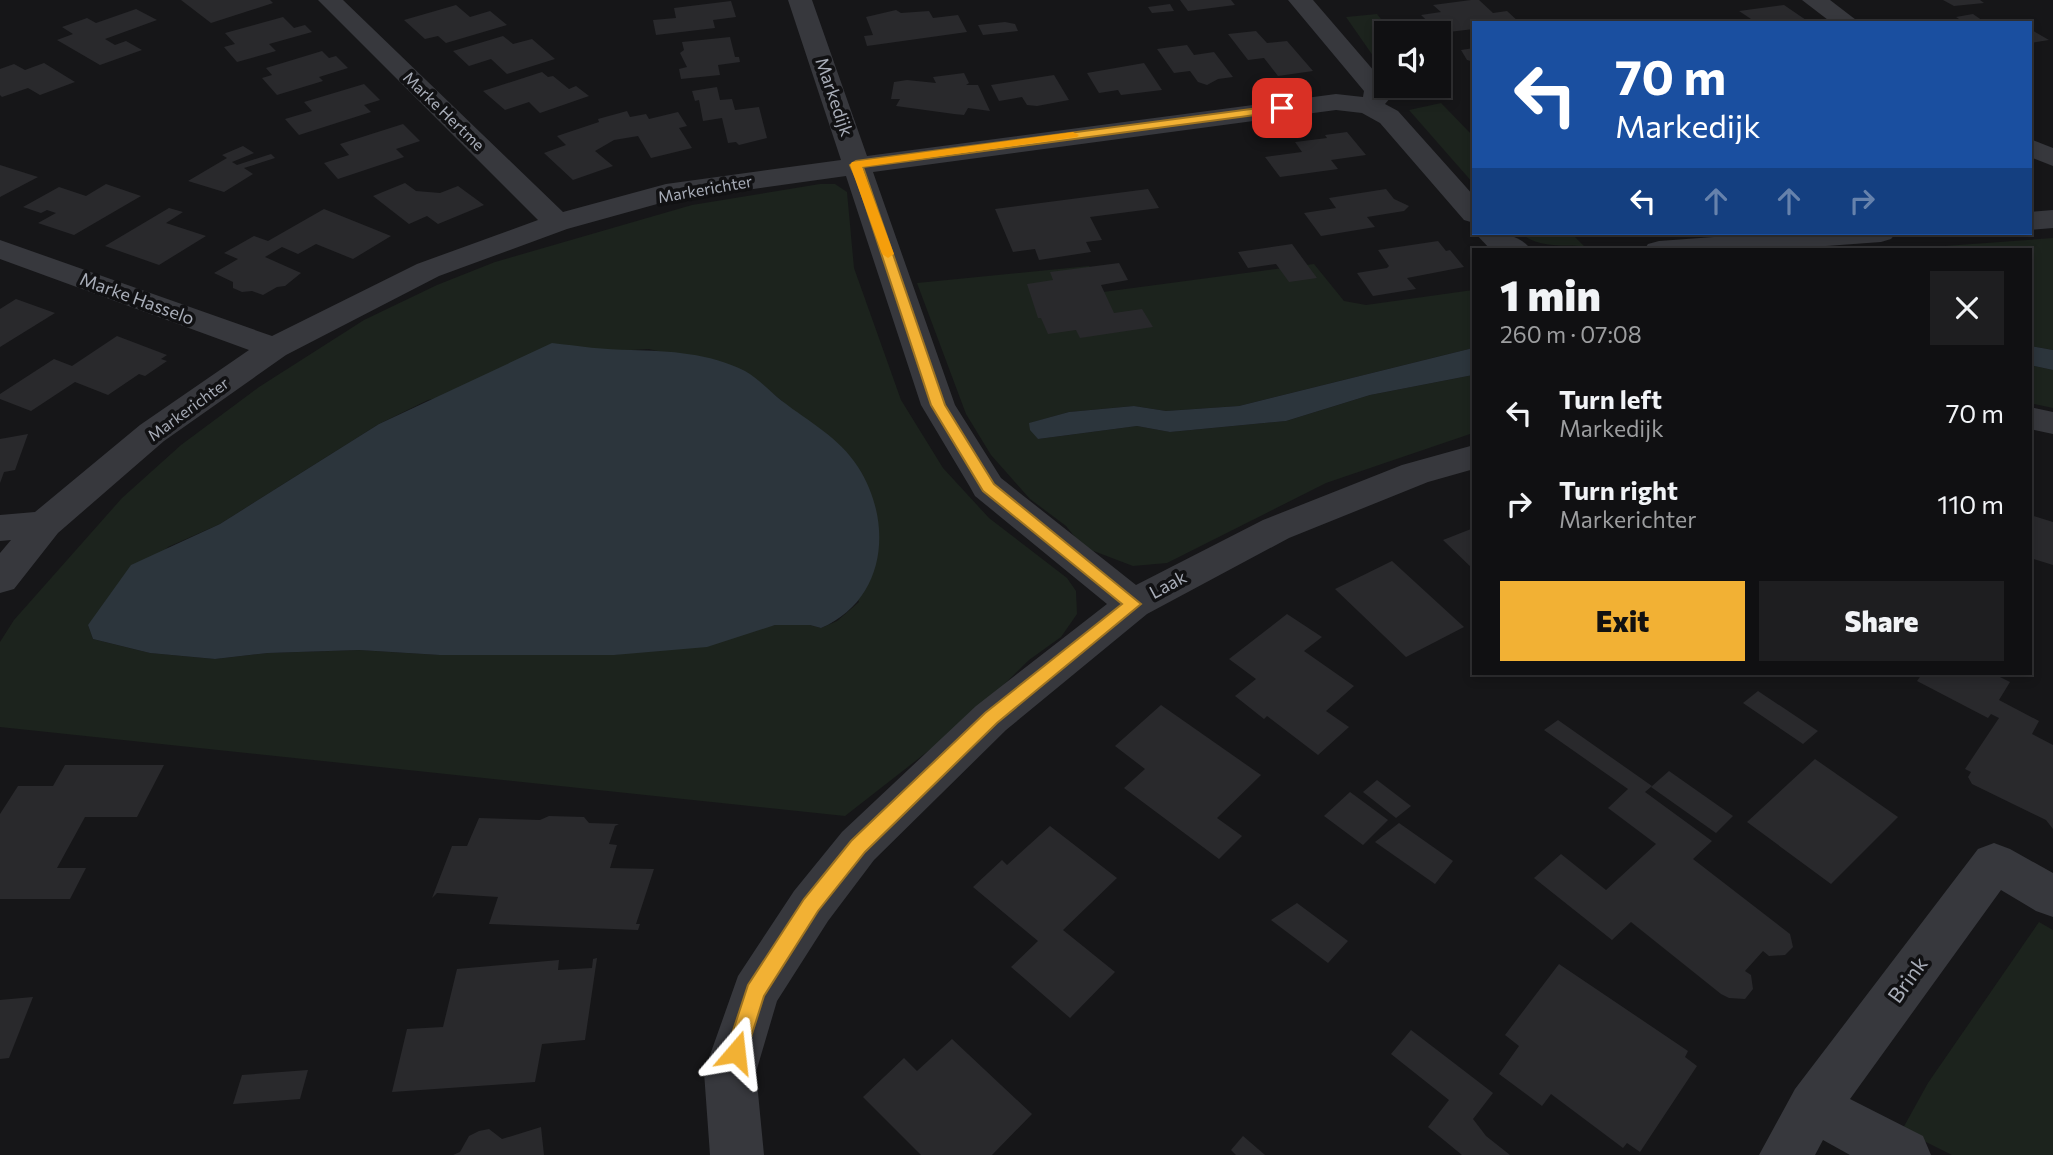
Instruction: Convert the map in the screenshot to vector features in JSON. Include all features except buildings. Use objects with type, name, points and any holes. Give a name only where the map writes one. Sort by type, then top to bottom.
[{"type":"street","name":"Marke Hertme","points":[[330,0],[557,223]]},
{"type":"street","name":"Markedijk","points":[[800,0],[938,405],[988,487],[1133,604]]},
{"type":"street","points":[[1300,0],[1377,90],[1378,97],[1369,106]]},
{"type":"street","points":[[1814,0],[1844,21]]},
{"type":"street","name":"Markerichter","points":[[0,579],[45,524],[152,433],[274,348],[428,270],[557,223],[666,193],[856,165],[1336,102],[1369,106],[1389,117],[1472,212]]},
{"type":"street","points":[[2032,148],[2053,158]]},
{"type":"street","points":[[2032,221],[2053,219]]},
{"type":"street","points":[[1492,235],[1499,243],[1511,248]]},
{"type":"street","points":[[1685,248],[1855,235]]},
{"type":"street","name":"Marke Hasselo","points":[[0,249],[274,348]]},
{"type":"street","points":[[2032,418],[2053,423]]},
{"type":"street","name":"Laak","points":[[737,1155],[730,1072],[755,992],[811,905],[858,846],[991,718],[1133,604],[1276,529],[1415,473],[1472,458]]},
{"type":"street","points":[[0,527],[45,524]]},
{"type":"street","name":"Brink","points":[[1786,1155],[1814,1107],[1994,863],[2053,897]]},
{"type":"street","points":[[1814,1107],[1904,1155]]},
{"type":"shaded area","points":[[1377,14],[1383,21],[1374,21],[1374,57],[1346,17]]},
{"type":"shaded area","points":[[1441,103],[1472,135],[1472,182],[1409,110]]},
{"type":"shaded area","points":[[820,184],[835,184],[847,192],[854,268],[901,400],[943,468],[989,518],[1067,578],[1076,591],[1077,614],[1061,637],[1029,660],[968,720],[845,816],[0,727],[0,642],[14,620],[122,498],[181,445],[259,387],[364,320],[437,285],[495,262],[692,205]],"holes":[[[649,349],[746,372],[782,401],[859,602],[837,621],[821,628],[810,625],[775,625],[614,655],[440,655],[359,650],[268,653],[215,659],[150,653],[93,639],[88,625],[168,547],[220,524],[379,424],[428,400],[631,350]]]},
{"type":"shaded area","points":[[1524,235],[1573,235],[1584,246],[1543,243]]},
{"type":"shaded area","points":[[2053,238],[2053,350],[2032,346],[2032,248],[1917,248]]},
{"type":"shaded area","points":[[1314,264],[1344,301],[1366,305],[1472,290],[1472,348],[1239,406],[1166,411],[1134,406],[1069,412],[1030,423],[1038,439],[1137,426],[1170,432],[1286,421],[1370,395],[1472,375],[1472,433],[1326,483],[1167,563],[1133,566],[1083,547],[1066,526],[1030,499],[991,455],[966,414],[917,283],[1089,266],[1103,292]]},
{"type":"shaded area","points":[[552,343],[601,349],[675,352],[717,360],[750,374],[833,438],[858,467],[877,512],[877,558],[871,580],[859,599],[843,615],[821,628],[810,625],[775,625],[707,647],[614,655],[440,655],[359,650],[268,653],[215,659],[150,653],[93,639],[88,625],[131,565],[220,524],[379,424]]},
{"type":"shaded area","points":[[2032,346],[2053,350],[2053,370],[2032,365]]},
{"type":"shaded area","points":[[1472,348],[1472,375],[1370,395],[1286,421],[1170,432],[1137,426],[1038,439],[1030,430],[1029,423],[1069,412],[1134,406],[1166,411],[1239,406]]},
{"type":"shaded area","points":[[2032,365],[2053,370],[2053,408],[2032,403]]},
{"type":"shaded area","points":[[2039,922],[2053,930],[2053,1155],[1952,1155],[1902,1130],[1928,1083]]},
{"type":"slow traffic","points":[[888,254],[856,165],[1073,135]]},
{"type":"route","points":[[736,1052],[755,992],[811,905],[858,846],[991,718],[1133,604],[988,487],[938,405],[856,165],[1282,108]]}]
